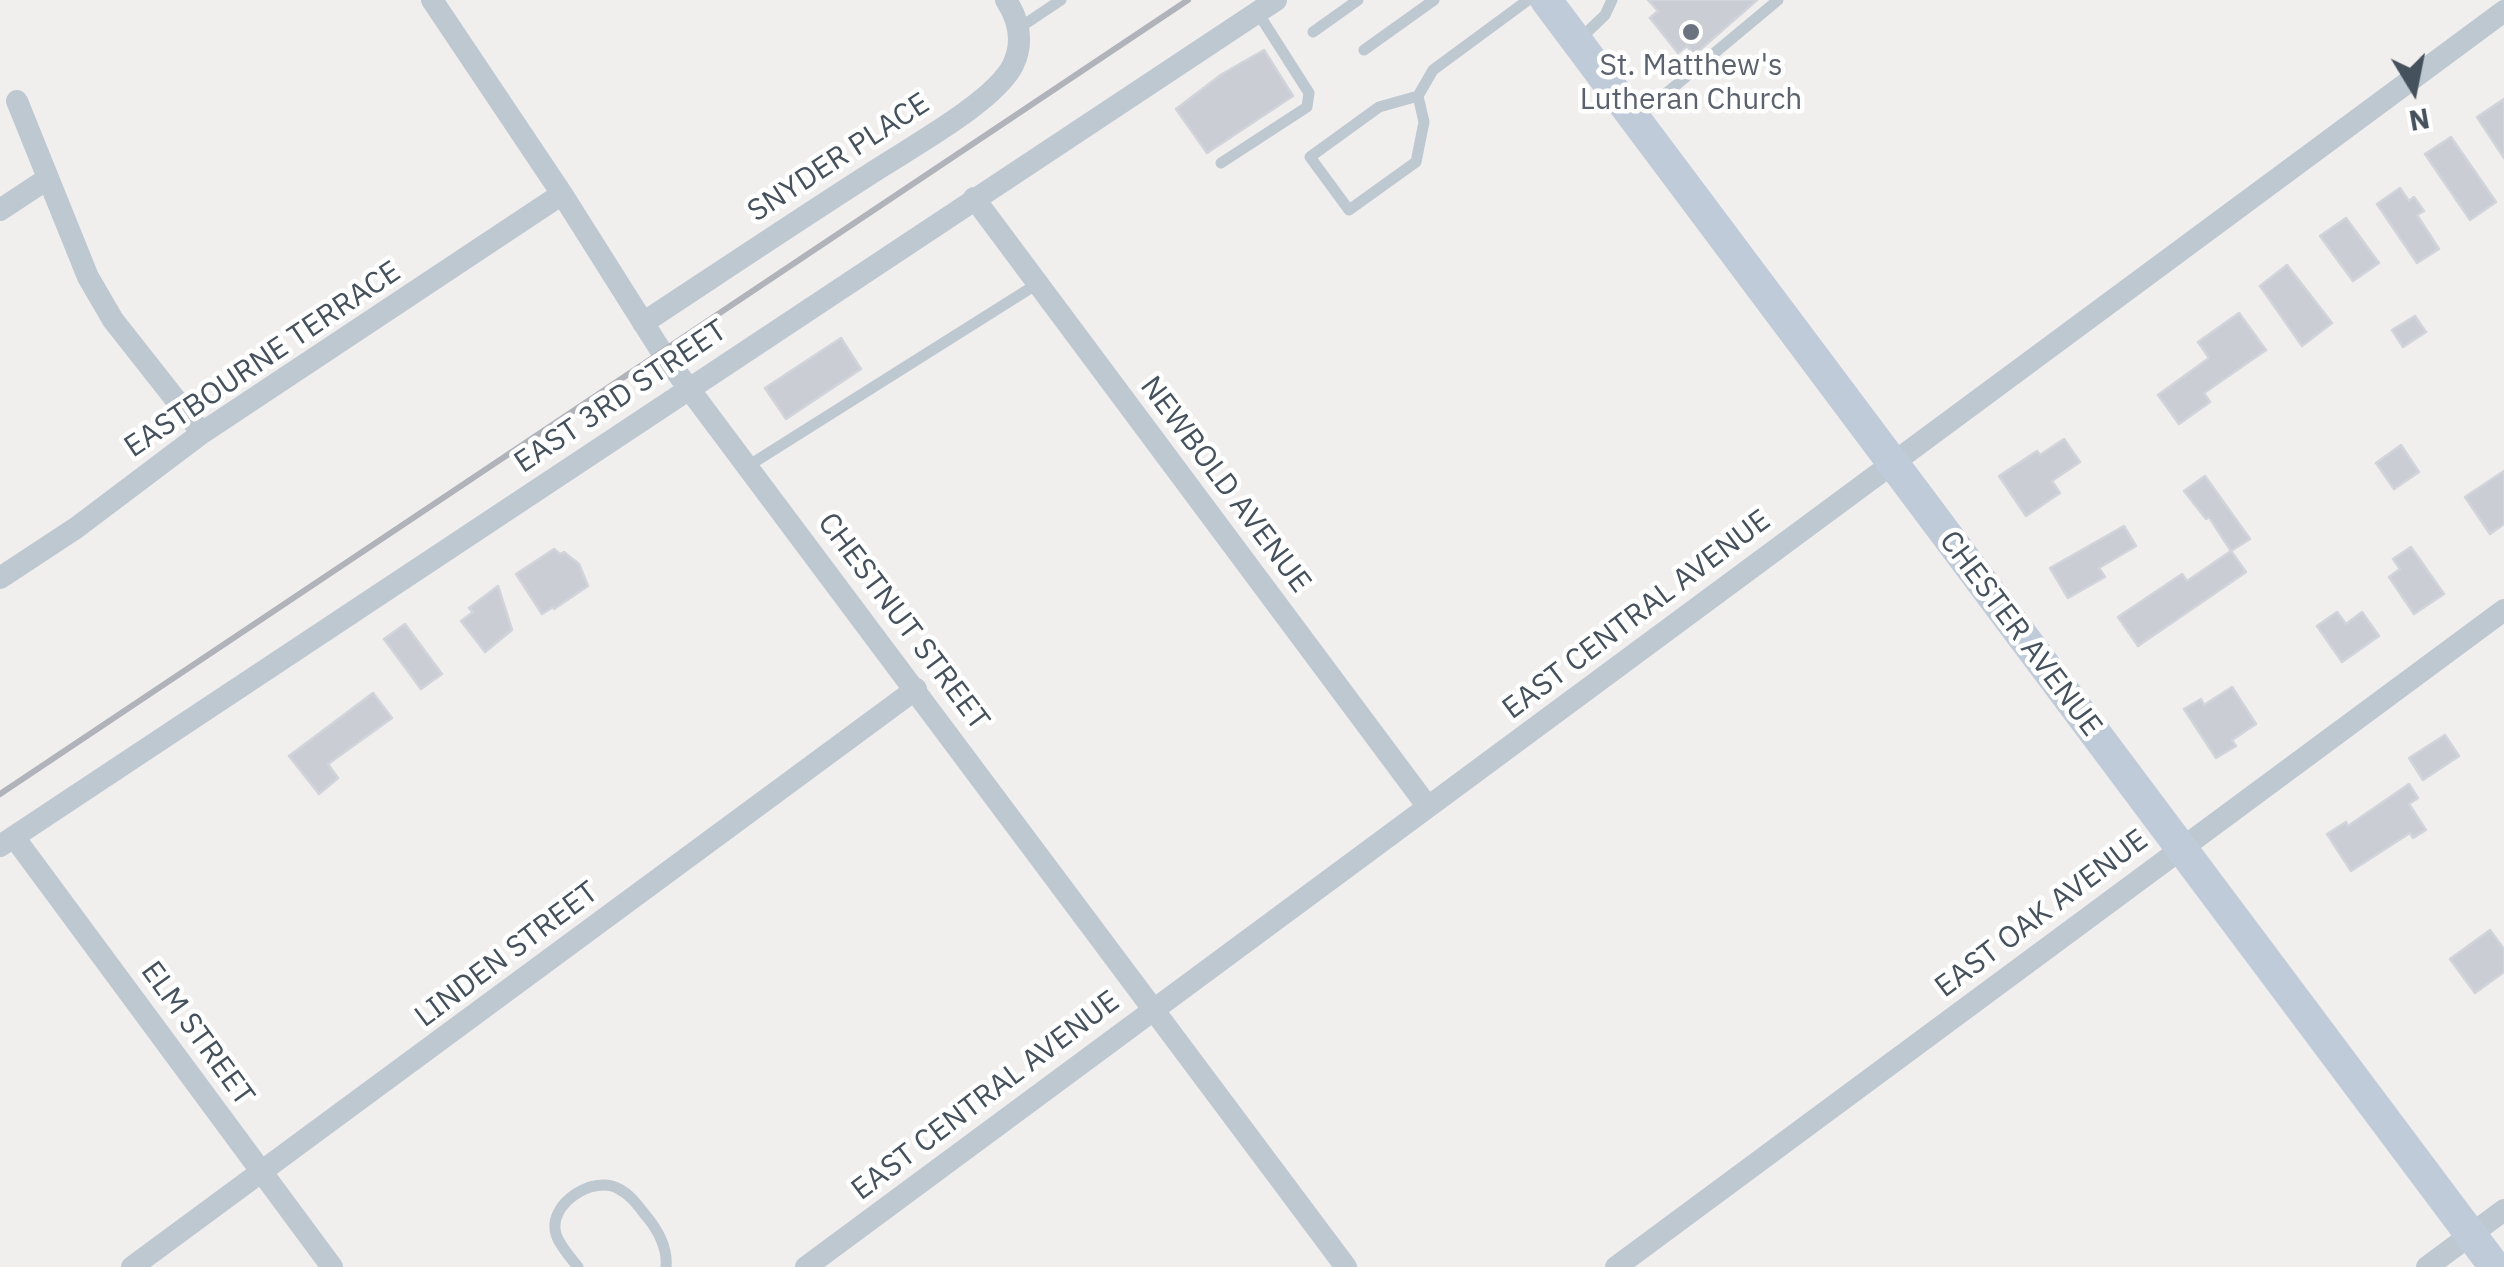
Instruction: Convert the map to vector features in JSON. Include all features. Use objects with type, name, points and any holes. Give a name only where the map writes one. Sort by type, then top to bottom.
[{"type":"main road","name":"CHESTER AVENUE","points":[[1546,0],[2495,1267]]},
{"type":"street","name":"CHESTNUT STREET","points":[[432,0],[643,323],[1346,1267]]},
{"type":"street","points":[[2497,0],[2504,12]]},
{"type":"street","name":"EAST 3RD STREET","points":[[7,841],[1267,6]]},
{"type":"street","name":"EAST CENTRAL AVENUE","points":[[806,1267],[2504,12]]},
{"type":"street","name":"SNYDER PLACE","points":[[643,323],[1001,83],[1020,47],[1013,13]]},
{"type":"street","points":[[17,100],[88,277],[113,320],[202,433]]},
{"type":"street","points":[[0,210],[47,179]]},
{"type":"street","name":"EASTBOURNE TERRACE","points":[[0,578],[76,528],[202,433],[562,194]]},
{"type":"street","name":"NEWBOLD AVENUE","points":[[974,198],[1428,808]]},
{"type":"street","name":"EAST OAK AVENUE","points":[[1616,1267],[2504,610]]},
{"type":"street","name":"LINDEN STREET","points":[[132,1267],[916,689]]},
{"type":"street","name":"ELM STREET","points":[[7,841],[332,1267]]},
{"type":"street","points":[[2427,1267],[2504,1210]]},
{"type":"lane","points":[[1013,13],[1061,0]]},
{"type":"lane","points":[[1313,32],[1358,0]]},
{"type":"lane","points":[[1364,50],[1434,0]]},
{"type":"lane","points":[[1418,96],[1379,107],[1310,158],[1349,210],[1416,162],[1424,122],[1418,96],[1433,70],[1528,0]]},
{"type":"lane","points":[[1576,42],[1605,15],[1612,0]]},
{"type":"lane","points":[[1635,120],[1778,0]]},
{"type":"lane","points":[[1221,163],[1306,107],[1310,94],[1267,6]]},
{"type":"lane","points":[[748,466],[1038,284]]},
{"type":"lane","points":[[578,1267],[556,1234],[557,1214],[572,1196],[596,1184],[617,1187],[634,1201],[657,1229],[666,1267]]},
{"type":"building","name":"St. Matthew's Lutheran Church","points":[[1648,0],[1757,0],[1694,55],[1687,46],[1678,53],[1650,18],[1658,11]]},
{"type":"building","points":[[1264,50],[1293,96],[1207,153],[1176,109],[1222,74]]},
{"type":"building","points":[[2504,99],[2504,158],[2477,117]]},
{"type":"building","points":[[2451,137],[2496,202],[2470,220],[2425,154]]},
{"type":"building","points":[[2400,188],[2409,201],[2414,197],[2424,211],[2417,215],[2439,249],[2417,263],[2377,204]]},
{"type":"building","points":[[2346,218],[2379,263],[2353,281],[2320,236]]},
{"type":"building","points":[[2287,265],[2332,323],[2302,346],[2260,286]]},
{"type":"building","points":[[2239,313],[2266,350],[2204,393],[2210,402],[2179,424],[2158,395],[2209,358],[2198,342]]},
{"type":"building","points":[[2415,316],[2426,332],[2403,347],[2392,330]]},
{"type":"building","points":[[841,338],[861,369],[786,419],[765,388]]},
{"type":"building","points":[[2064,439],[2080,462],[2052,481],[2060,493],[2026,516],[1999,476]]},
{"type":"building","points":[[2401,445],[2419,472],[2394,489],[2376,463]]},
{"type":"building","points":[[2504,471],[2504,524],[2490,534],[2465,497]]},
{"type":"building","points":[[2205,476],[2250,539],[2231,551],[2209,517],[2206,519],[2184,491]]},
{"type":"building","points":[[2124,526],[2136,546],[2099,568],[2105,577],[2068,598],[2050,568]]},
{"type":"building","points":[[2411,547],[2444,594],[2414,614],[2389,577],[2400,569],[2393,559]]},
{"type":"building","points":[[554,549],[579,564],[588,586],[542,614],[516,574]]},
{"type":"building","points":[[2231,551],[2246,572],[2138,646],[2118,617],[2182,574],[2187,581]]},
{"type":"building","points":[[498,586],[512,630],[485,652],[461,621],[473,612],[469,608]]},
{"type":"building","points":[[2337,612],[2346,624],[2362,612],[2379,636],[2342,662],[2317,626]]},
{"type":"building","points":[[405,624],[442,674],[421,689],[384,639]]},
{"type":"building","points":[[2232,687],[2256,724],[2232,740],[2236,746],[2216,758],[2184,709],[2201,699],[2204,705]]},
{"type":"building","points":[[373,693],[392,718],[328,764],[338,778],[319,794],[289,756]]},
{"type":"building","points":[[2445,735],[2459,756],[2423,780],[2409,758]]},
{"type":"building","points":[[2409,784],[2418,798],[2409,804],[2426,830],[2413,838],[2410,833],[2351,871],[2327,834],[2346,822],[2348,826]]},
{"type":"building","points":[[2490,930],[2504,949],[2504,972],[2475,993],[2450,959]]},
{"type":"railway","points":[[0,794],[1188,0]]},
{"type":"place","name":"St. Matthew's Lutheran Church","points":[[1691,32]]}]
